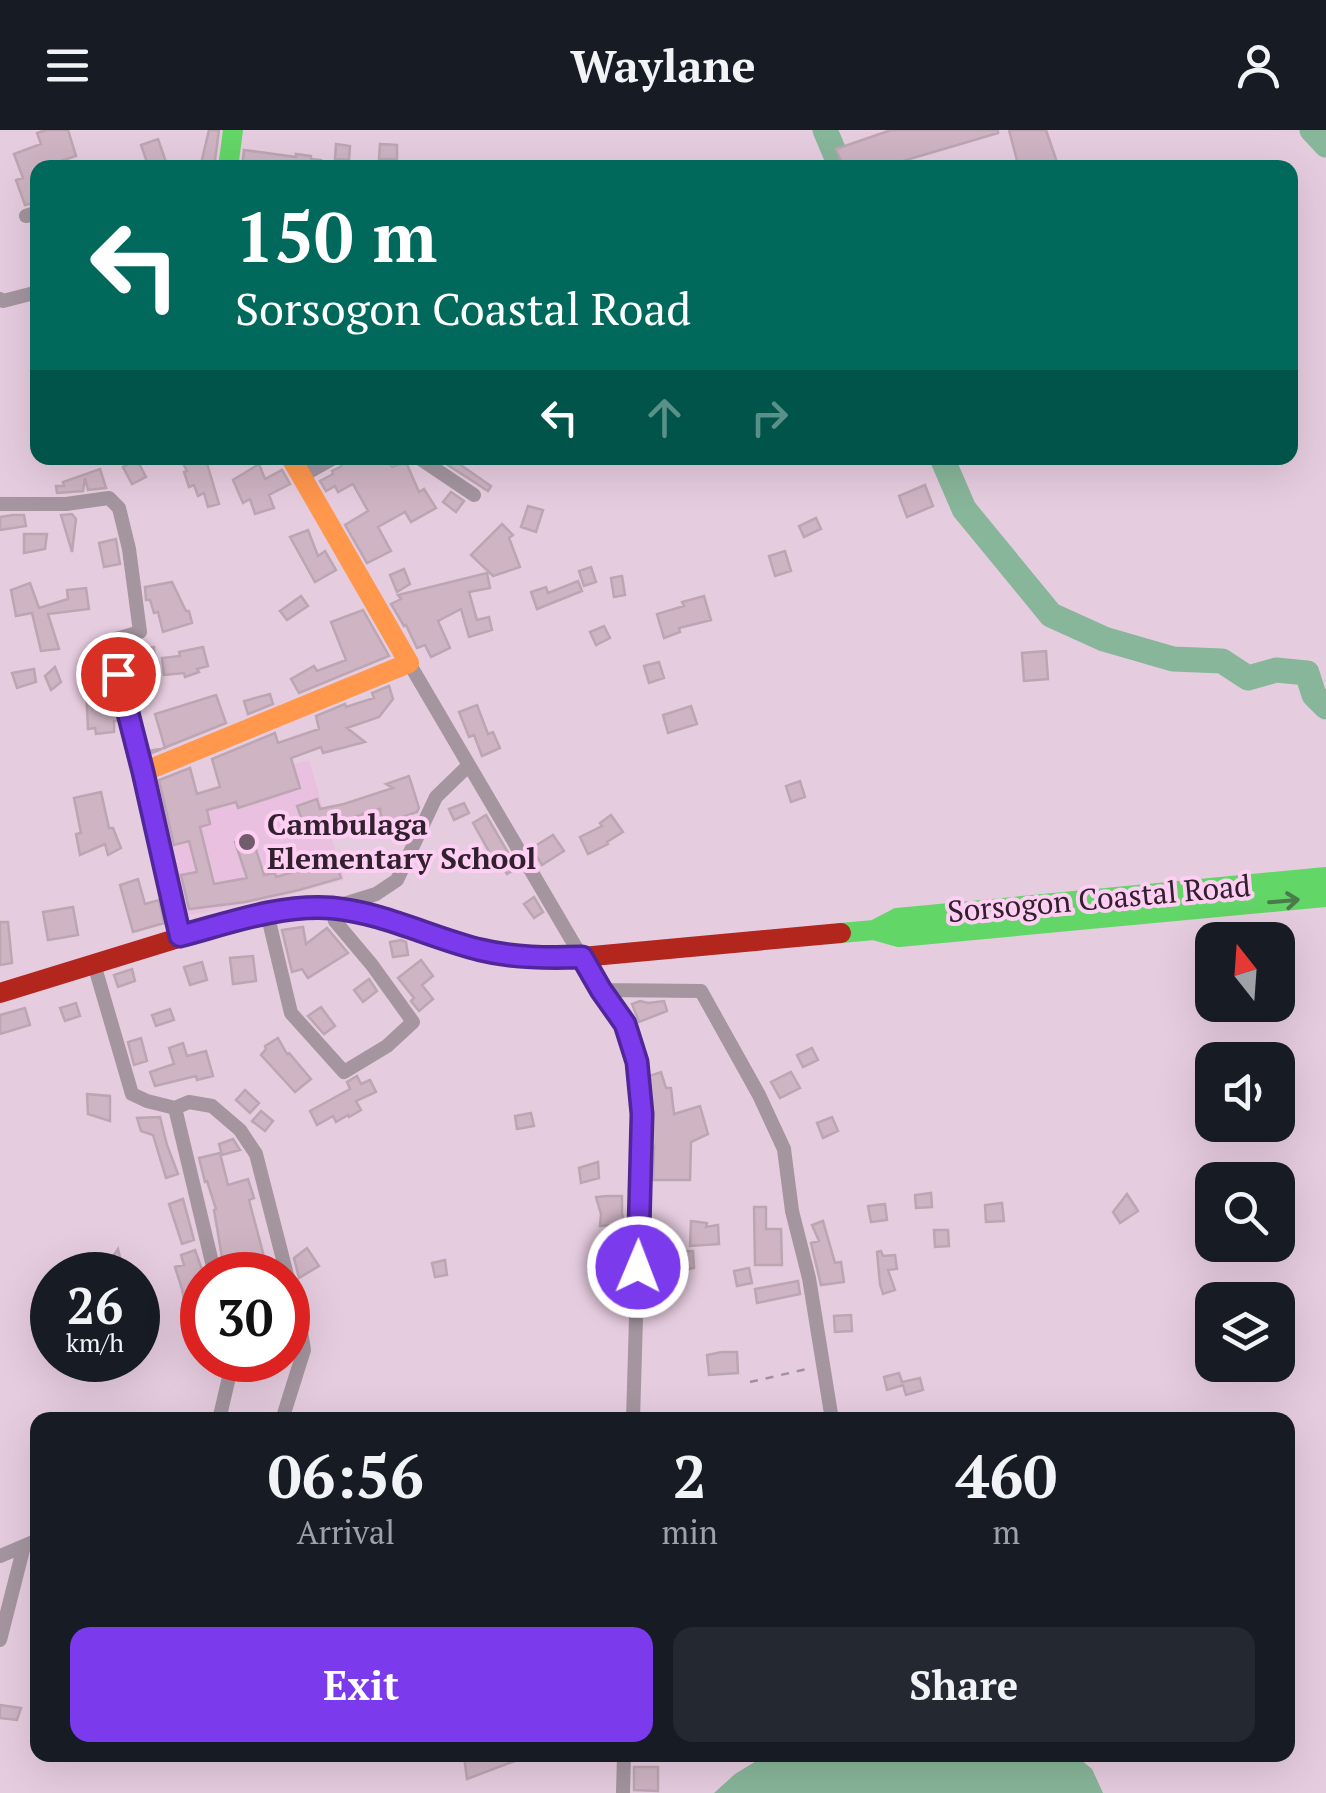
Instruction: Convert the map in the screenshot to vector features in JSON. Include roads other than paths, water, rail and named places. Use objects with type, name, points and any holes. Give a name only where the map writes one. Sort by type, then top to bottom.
[{"type":"main road","points":[[229,160],[233,130]]},
{"type":"main road","points":[[180,936],[143,772],[409,663],[296,467]]},
{"type":"main road","name":"Sorsogon Coastal Road","points":[[874,930],[897,918],[1326,877]]},
{"type":"main road","name":"Sorsogon Coastal Road","points":[[0,993],[180,936],[301,908],[375,914],[482,950],[530,958],[582,957],[874,930],[899,936],[1326,897]]},
{"type":"street","points":[[0,299],[30,294]]},
{"type":"street","points":[[429,465],[474,495]]},
{"type":"street","points":[[0,504],[66,504],[110,498],[119,508],[129,549],[140,632],[109,641],[143,772]]},
{"type":"street","points":[[409,663],[601,990],[625,1024],[637,1062],[642,1114],[633,1412]]},
{"type":"street","points":[[267,913],[291,1013],[344,1072],[387,1046],[414,1022],[335,921],[331,908],[376,894],[397,880],[436,797],[469,765]]},
{"type":"street","points":[[94,964],[132,1094],[175,1108],[189,1102],[212,1106],[240,1130],[256,1154],[281,1252]]},
{"type":"street","points":[[601,990],[701,991],[759,1095],[784,1149],[831,1412]]},
{"type":"street","points":[[175,1108],[209,1252]]},
{"type":"street","points":[[221,1412],[228,1382]]},
{"type":"street","points":[[285,1412],[294,1382]]},
{"type":"street","points":[[0,1556],[30,1543]]},
{"type":"street","points":[[0,1640],[30,1546]]},
{"type":"street","points":[[623,1793],[624,1762]]},
{"type":"waterway","points":[[825,130],[838,160]]},
{"type":"waterway","points":[[1312,130],[1326,145]]},
{"type":"waterway","points":[[945,465],[964,509],[1051,615],[1104,639],[1173,659],[1222,661],[1248,678],[1276,670],[1307,673],[1314,695],[1326,707]]},
{"type":"place","name":"Cambulaga Elementary School","points":[[247,842]]}]
